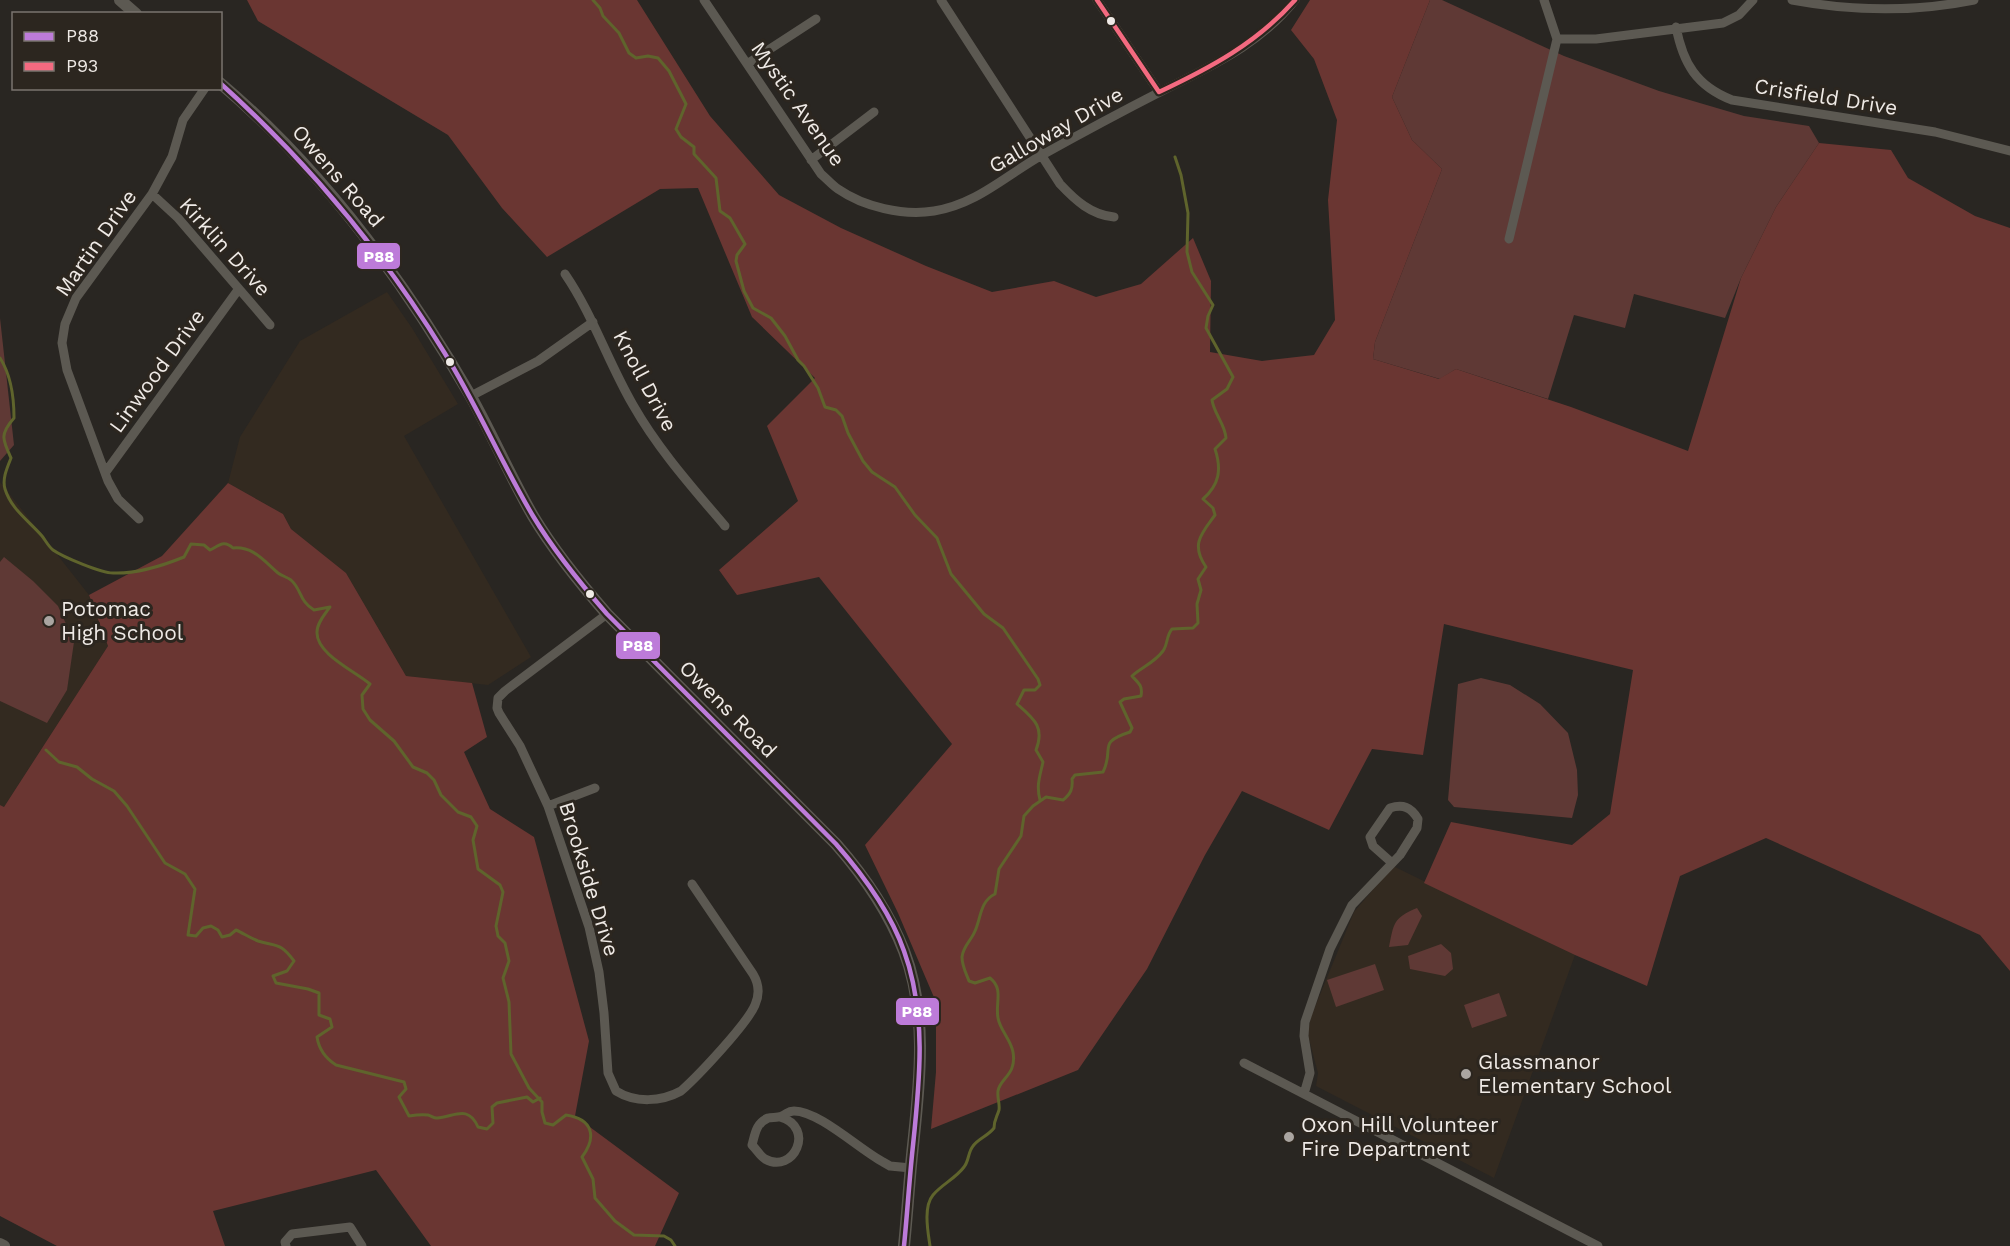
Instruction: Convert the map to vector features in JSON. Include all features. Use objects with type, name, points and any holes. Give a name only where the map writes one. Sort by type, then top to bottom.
[{"type":"street","points":[[120,0],[134,12]]},
{"type":"street","name":"Mystic Avenue","points":[[704,0],[821,174],[839,189],[886,209],[916,213]]},
{"type":"street","points":[[941,0],[1060,184],[1073,198],[1092,211],[1114,217]]},
{"type":"street","points":[[1097,0],[1159,92]]},
{"type":"street","name":"Galloway Drive","points":[[916,213],[948,209],[973,200],[1040,156],[1212,66],[1250,44],[1269,28],[1295,0]]},
{"type":"street","points":[[1509,239],[1557,39],[1544,0]]},
{"type":"street","points":[[1557,39],[1596,39],[1676,27],[1708,25],[1732,20],[1753,0]]},
{"type":"street","points":[[1792,0],[1900,8],[1974,0]]},
{"type":"street","points":[[747,64],[816,19]]},
{"type":"street","name":"Crisfield Drive","points":[[1676,27],[1682,53],[1696,76],[1707,87],[1732,100],[1935,132],[2010,151]]},
{"type":"street","name":"Owens Road","points":[[222,85],[264,122],[335,197],[380,254],[471,396],[534,518],[562,560],[607,614],[836,844],[880,900],[904,952],[911,974],[919,1026],[919,1084],[904,1246]]},
{"type":"street","name":"Martin Drive","points":[[139,519],[118,499],[105,473],[67,370],[62,343],[65,324],[76,298],[152,194],[172,157],[183,120],[204,90]]},
{"type":"street","points":[[811,160],[874,112]]},
{"type":"street","name":"Kirklin Drive","points":[[152,194],[178,218],[270,325]]},
{"type":"street","name":"Knoll Drive","points":[[566,274],[581,297],[632,404],[685,479],[725,526]]},
{"type":"street","name":"Linwood Drive","points":[[105,473],[238,290]]},
{"type":"street","points":[[471,396],[538,361],[593,322]]},
{"type":"street","name":"Brookside Drive","points":[[607,614],[505,691],[498,698],[497,708],[520,746],[548,806],[577,886],[599,972],[608,1073],[616,1091],[635,1099],[647,1100],[669,1096],[681,1090],[739,1028],[755,1007],[758,988],[753,974],[692,884]]},
{"type":"street","points":[[548,806],[595,788]]},
{"type":"street","points":[[1304,1094],[1310,1073],[1304,1036],[1305,1022],[1330,949],[1352,905],[1400,855],[1417,828],[1419,820],[1406,806],[1390,808],[1370,837],[1372,846],[1391,862]]},
{"type":"street","points":[[1244,1063],[1598,1246]]},
{"type":"street","points":[[780,1117],[789,1120],[796,1127],[799,1136],[798,1146],[787,1160],[773,1162],[764,1158],[752,1145],[756,1129],[762,1122],[791,1111],[806,1113],[890,1166],[911,1168]]},
{"type":"street","points":[[286,1246],[285,1242],[291,1234],[350,1227],[362,1246]]},
{"type":"shaded area","points":[[247,0],[637,0],[710,116],[779,195],[841,228],[926,266],[992,292],[1054,281],[1096,297],[1141,284],[1193,238],[1211,281],[1210,352],[1262,361],[1314,355],[1335,320],[1328,200],[1337,120],[1314,59],[1291,30],[1310,0],[1430,0],[1392,97],[1412,140],[1442,169],[1375,342],[1373,359],[1439,379],[1456,369],[1571,407],[1688,451],[1741,278],[1776,207],[1819,143],[1891,150],[1908,178],[1975,216],[2010,228],[2010,971],[1980,935],[1766,838],[1680,876],[1647,986],[1575,955],[1424,883],[1451,822],[1572,845],[1610,814],[1633,670],[1444,624],[1423,755],[1372,749],[1329,830],[1242,791],[1205,855],[1147,969],[1078,1070],[931,1129],[936,1072],[936,1002],[898,913],[865,845],[952,744],[819,577],[737,595],[719,570],[798,501],[767,426],[815,378],[752,317],[698,188],[660,189],[547,257],[502,208],[448,135],[258,21]]},
{"type":"shaded area","points":[[1430,0],[1442,0],[1564,56],[1659,91],[1744,116],[1809,126],[1819,143],[1776,207],[1741,278],[1725,318],[1634,294],[1625,328],[1574,315],[1548,399],[1456,369],[1440,379],[1373,359],[1375,342],[1442,169],[1412,140],[1392,97]]},
{"type":"shaded area","points":[[387,292],[412,328],[458,404],[404,436],[531,657],[488,685],[406,676],[346,573],[291,529],[283,514],[228,483],[240,437],[300,341]]},
{"type":"shaded area","points":[[0,318],[14,445],[0,461]]},
{"type":"shaded area","name":"Potomac High School","points":[[0,482],[89,595],[108,646],[4,807],[0,805]]},
{"type":"shaded area","points":[[228,483],[283,514],[291,529],[346,573],[406,676],[472,683],[487,737],[464,752],[490,809],[534,837],[589,1041],[575,1116],[679,1193],[655,1246],[431,1246],[376,1170],[213,1211],[225,1246],[57,1246],[0,1216],[0,805],[4,807],[108,646],[89,595],[162,556]]},
{"type":"shaded area","points":[[4,557],[58,606],[74,642],[67,690],[47,723],[0,701],[0,562]]},
{"type":"shaded area","points":[[1481,678],[1510,685],[1540,704],[1568,733],[1577,770],[1578,795],[1572,818],[1454,807],[1448,800],[1458,684]]},
{"type":"shaded area","points":[[1393,866],[1575,955],[1494,1178],[1316,1086],[1318,1073],[1308,1035],[1310,1019],[1354,912]]},
{"type":"shaded area","points":[[1417,908],[1422,916],[1408,945],[1389,947],[1396,922],[1403,915]]},
{"type":"shaded area","points":[[1441,944],[1451,953],[1453,969],[1445,976],[1410,969],[1408,956]]},
{"type":"shaded area","points":[[1375,964],[1384,990],[1336,1007],[1327,980]]},
{"type":"shaded area","points":[[1499,993],[1507,1016],[1472,1028],[1464,1005]]},
{"type":"waterway","points":[[593,0],[603,16],[619,33],[629,53],[636,58],[648,56],[658,58],[669,71],[686,104],[676,129],[681,137],[694,147],[694,154],[716,178],[720,211],[730,218],[745,244],[737,255],[736,261],[744,291],[753,308],[771,318],[785,336],[798,360],[818,388],[825,407],[836,410],[842,416],[863,461],[872,472],[895,487],[915,515],[937,538],[951,574],[984,614],[1003,628],[1038,679],[1040,685],[1035,690],[1024,690],[1017,704],[1033,719],[1038,729],[1036,750],[1043,762],[1038,785],[1040,800]]},
{"type":"waterway","points":[[930,1246],[927,1220],[930,1200],[936,1191],[964,1167],[975,1143],[994,1128],[999,1110],[999,1087],[1011,1071],[1014,1060],[1012,1048],[998,1018],[997,987],[990,978],[975,983],[969,981],[962,957],[964,950],[975,931],[986,901],[995,894],[999,869],[1021,836],[1024,816],[1046,797],[1063,800],[1071,791],[1072,779],[1075,775],[1103,772],[1110,743],[1130,732],[1132,728],[1120,702],[1141,696],[1141,687],[1132,676],[1152,662],[1165,648],[1172,629],[1193,628],[1198,623],[1197,604],[1201,590],[1198,579],[1206,567],[1201,559],[1198,545],[1202,533],[1215,515],[1213,508],[1203,499],[1216,483],[1218,464],[1215,449],[1226,438],[1212,400],[1227,389],[1233,377],[1206,328],[1213,305],[1192,272],[1187,252],[1188,213],[1175,157]]},
{"type":"waterway","points":[[0,358],[9,379],[14,410],[14,418],[6,428],[4,437],[11,458],[5,477],[5,489],[16,509],[53,550],[91,568],[122,573],[150,569],[184,557],[191,544],[204,545],[210,550],[227,544],[233,548],[252,552],[278,573],[291,580],[309,607],[314,610],[330,607],[318,625],[318,640],[329,655],[370,684],[362,695],[363,709],[370,720],[394,741],[413,767],[427,773],[434,780],[441,795],[458,812],[471,817],[477,826],[473,840],[478,869],[500,885],[503,892],[496,926],[498,936],[505,943],[509,961],[503,978],[509,1002],[511,1054],[529,1088],[542,1102],[545,1123],[553,1125],[566,1115],[582,1120],[590,1130],[590,1143],[582,1157],[593,1179],[595,1198],[615,1221],[634,1235],[664,1236],[675,1246]]},
{"type":"waterway","points":[[46,750],[59,762],[77,767],[92,779],[114,791],[127,806],[165,863],[185,874],[195,889],[188,935],[196,936],[203,928],[211,926],[218,930],[222,937],[236,930],[258,941],[278,946],[289,955],[294,961],[287,971],[273,976],[276,983],[319,993],[319,1015],[330,1019],[332,1027],[317,1037],[318,1042],[321,1050],[336,1065],[404,1082],[406,1089],[399,1097],[409,1116],[426,1115],[437,1118],[465,1114],[470,1116],[478,1127],[487,1129],[493,1123],[492,1107],[497,1103],[527,1097],[533,1102],[540,1098]]},
{"type":"transit line","name":"P93","points":[[1097,0],[1159,92]]},
{"type":"transit line","name":"P93","points":[[1159,92],[1196,74],[1249,42],[1295,0]]},
{"type":"transit line","name":"P88","points":[[222,85],[313,176],[342,209],[395,278],[456,372],[533,516],[577,579],[607,614],[836,844],[884,908],[898,936],[912,976],[919,1027],[919,1078],[904,1246]]},
{"type":"place","name":"Potomac High School","points":[[49,621]]},
{"type":"place","name":"Glassmanor Elementary School","points":[[1466,1074]]},
{"type":"place","name":"Oxon Hill Volunteer Fire Department","points":[[1289,1137]]}]
